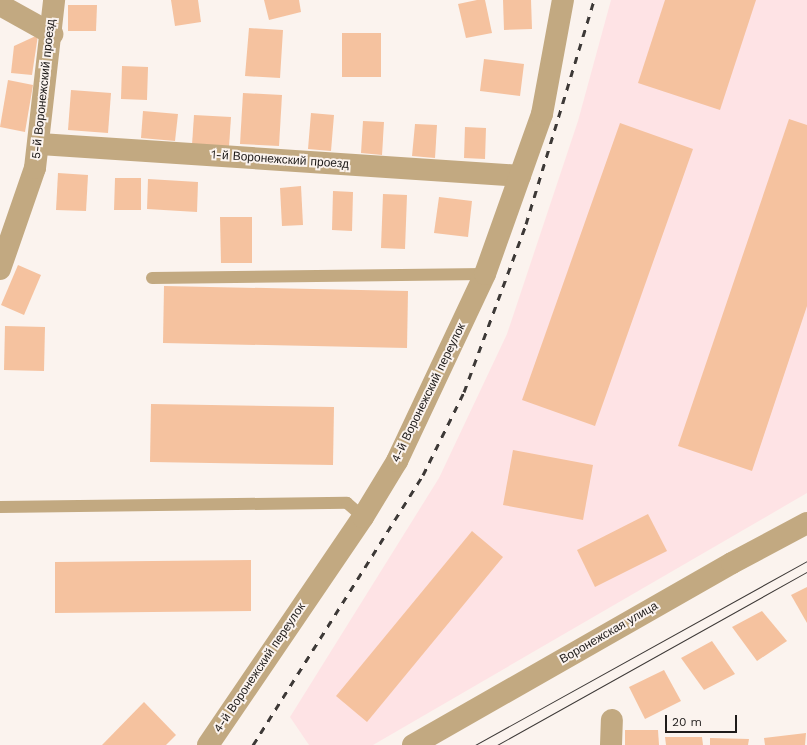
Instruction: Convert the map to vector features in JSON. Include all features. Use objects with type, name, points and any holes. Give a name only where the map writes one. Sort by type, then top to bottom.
[{"type":"street","name":"5-й Воронежский проезд","points":[[0,269],[36,168],[52,34],[54,0]]},
{"type":"street","name":"4-й Воронежский переулок","points":[[208,745],[363,517],[397,461],[486,274],[542,114],[563,0]]},
{"type":"street","points":[[0,6],[52,34]]},
{"type":"street","name":"1-й Воронежский проезд","points":[[40,144],[520,176]]},
{"type":"street","name":"Воронежская улица","points":[[413,745],[725,567],[807,523]]},
{"type":"street","points":[[611,745],[612,720]]},
{"type":"lane","points":[[152,278],[486,274]]},
{"type":"lane","points":[[0,507],[347,503],[363,517]]},
{"type":"shaded area","points":[[611,0],[807,0],[807,493],[373,745],[309,745],[290,717],[439,478],[507,334],[578,121]]},
{"type":"building","points":[[171,0],[198,0],[201,22],[175,26]]},
{"type":"building","points":[[264,0],[299,0],[301,12],[269,20]]},
{"type":"building","points":[[485,0],[492,33],[466,38],[458,4]]},
{"type":"building","points":[[503,0],[531,0],[532,29],[504,30]]},
{"type":"building","points":[[665,0],[756,0],[720,110],[638,83]]},
{"type":"building","points":[[68,5],[97,5],[96,31],[68,31]]},
{"type":"building","points":[[249,28],[283,30],[280,78],[245,76]]},
{"type":"building","points":[[342,33],[381,33],[381,77],[342,77]]},
{"type":"building","points":[[38,35],[32,75],[11,73],[14,46]]},
{"type":"building","points":[[484,59],[524,64],[520,96],[480,91]]},
{"type":"building","points":[[122,66],[148,67],[147,100],[121,99]]},
{"type":"building","points":[[8,80],[33,85],[25,132],[0,127]]},
{"type":"building","points":[[71,90],[111,93],[108,133],[68,130]]},
{"type":"building","points":[[243,93],[282,95],[279,146],[240,144]]},
{"type":"building","points":[[143,111],[178,114],[175,141],[141,138]]},
{"type":"building","points":[[311,113],[334,115],[331,151],[308,149]]},
{"type":"building","points":[[194,115],[231,117],[229,147],[192,145]]},
{"type":"building","points":[[789,119],[807,125],[807,306],[752,471],[678,446]]},
{"type":"building","points":[[363,121],[384,122],[382,155],[361,153]]},
{"type":"building","points":[[620,123],[693,149],[595,426],[522,400]]},
{"type":"building","points":[[415,124],[437,125],[435,158],[412,156]]},
{"type":"building","points":[[465,127],[486,128],[485,159],[464,158]]},
{"type":"building","points":[[58,173],[88,175],[86,211],[56,210]]},
{"type":"building","points":[[115,178],[141,178],[141,210],[114,210]]},
{"type":"building","points":[[148,179],[198,182],[197,212],[147,209]]},
{"type":"building","points":[[301,186],[303,225],[282,226],[280,188]]},
{"type":"building","points":[[333,191],[353,192],[352,231],[332,230]]},
{"type":"building","points":[[383,194],[407,195],[405,249],[381,248]]},
{"type":"building","points":[[439,197],[472,201],[468,237],[434,233]]},
{"type":"building","points":[[220,217],[252,217],[252,263],[221,263]]},
{"type":"building","points":[[18,265],[41,275],[24,315],[1,305]]},
{"type":"building","points":[[164,286],[408,291],[407,348],[163,343]]},
{"type":"building","points":[[5,326],[45,327],[44,371],[4,370]]},
{"type":"building","points":[[151,404],[334,407],[333,465],[150,462]]},
{"type":"building","points":[[513,450],[593,465],[583,520],[503,505]]},
{"type":"building","points":[[648,514],[667,551],[595,587],[577,550]]},
{"type":"building","points":[[472,531],[503,557],[367,722],[336,696]]},
{"type":"building","points":[[251,560],[251,611],[55,613],[55,562]]},
{"type":"building","points":[[807,587],[807,623],[791,595]]},
{"type":"building","points":[[762,611],[787,641],[757,661],[732,627]]},
{"type":"building","points":[[712,641],[735,674],[704,690],[681,658]]},
{"type":"building","points":[[664,670],[681,701],[645,719],[629,687]]},
{"type":"building","points":[[144,702],[176,735],[166,745],[102,745]]},
{"type":"building","points":[[625,730],[658,730],[659,745],[625,745]]},
{"type":"building","points":[[806,733],[805,745],[765,745],[764,738]]},
{"type":"building","points":[[665,737],[702,737],[703,745],[666,745]]},
{"type":"building","points":[[710,738],[749,739],[748,745],[710,745]]},
{"type":"tram line","points":[[475,745],[807,561]]},
{"type":"tram line","points":[[497,745],[807,572]]},
{"type":"railway","points":[[253,745],[423,475],[464,392],[526,224],[594,0]]}]
